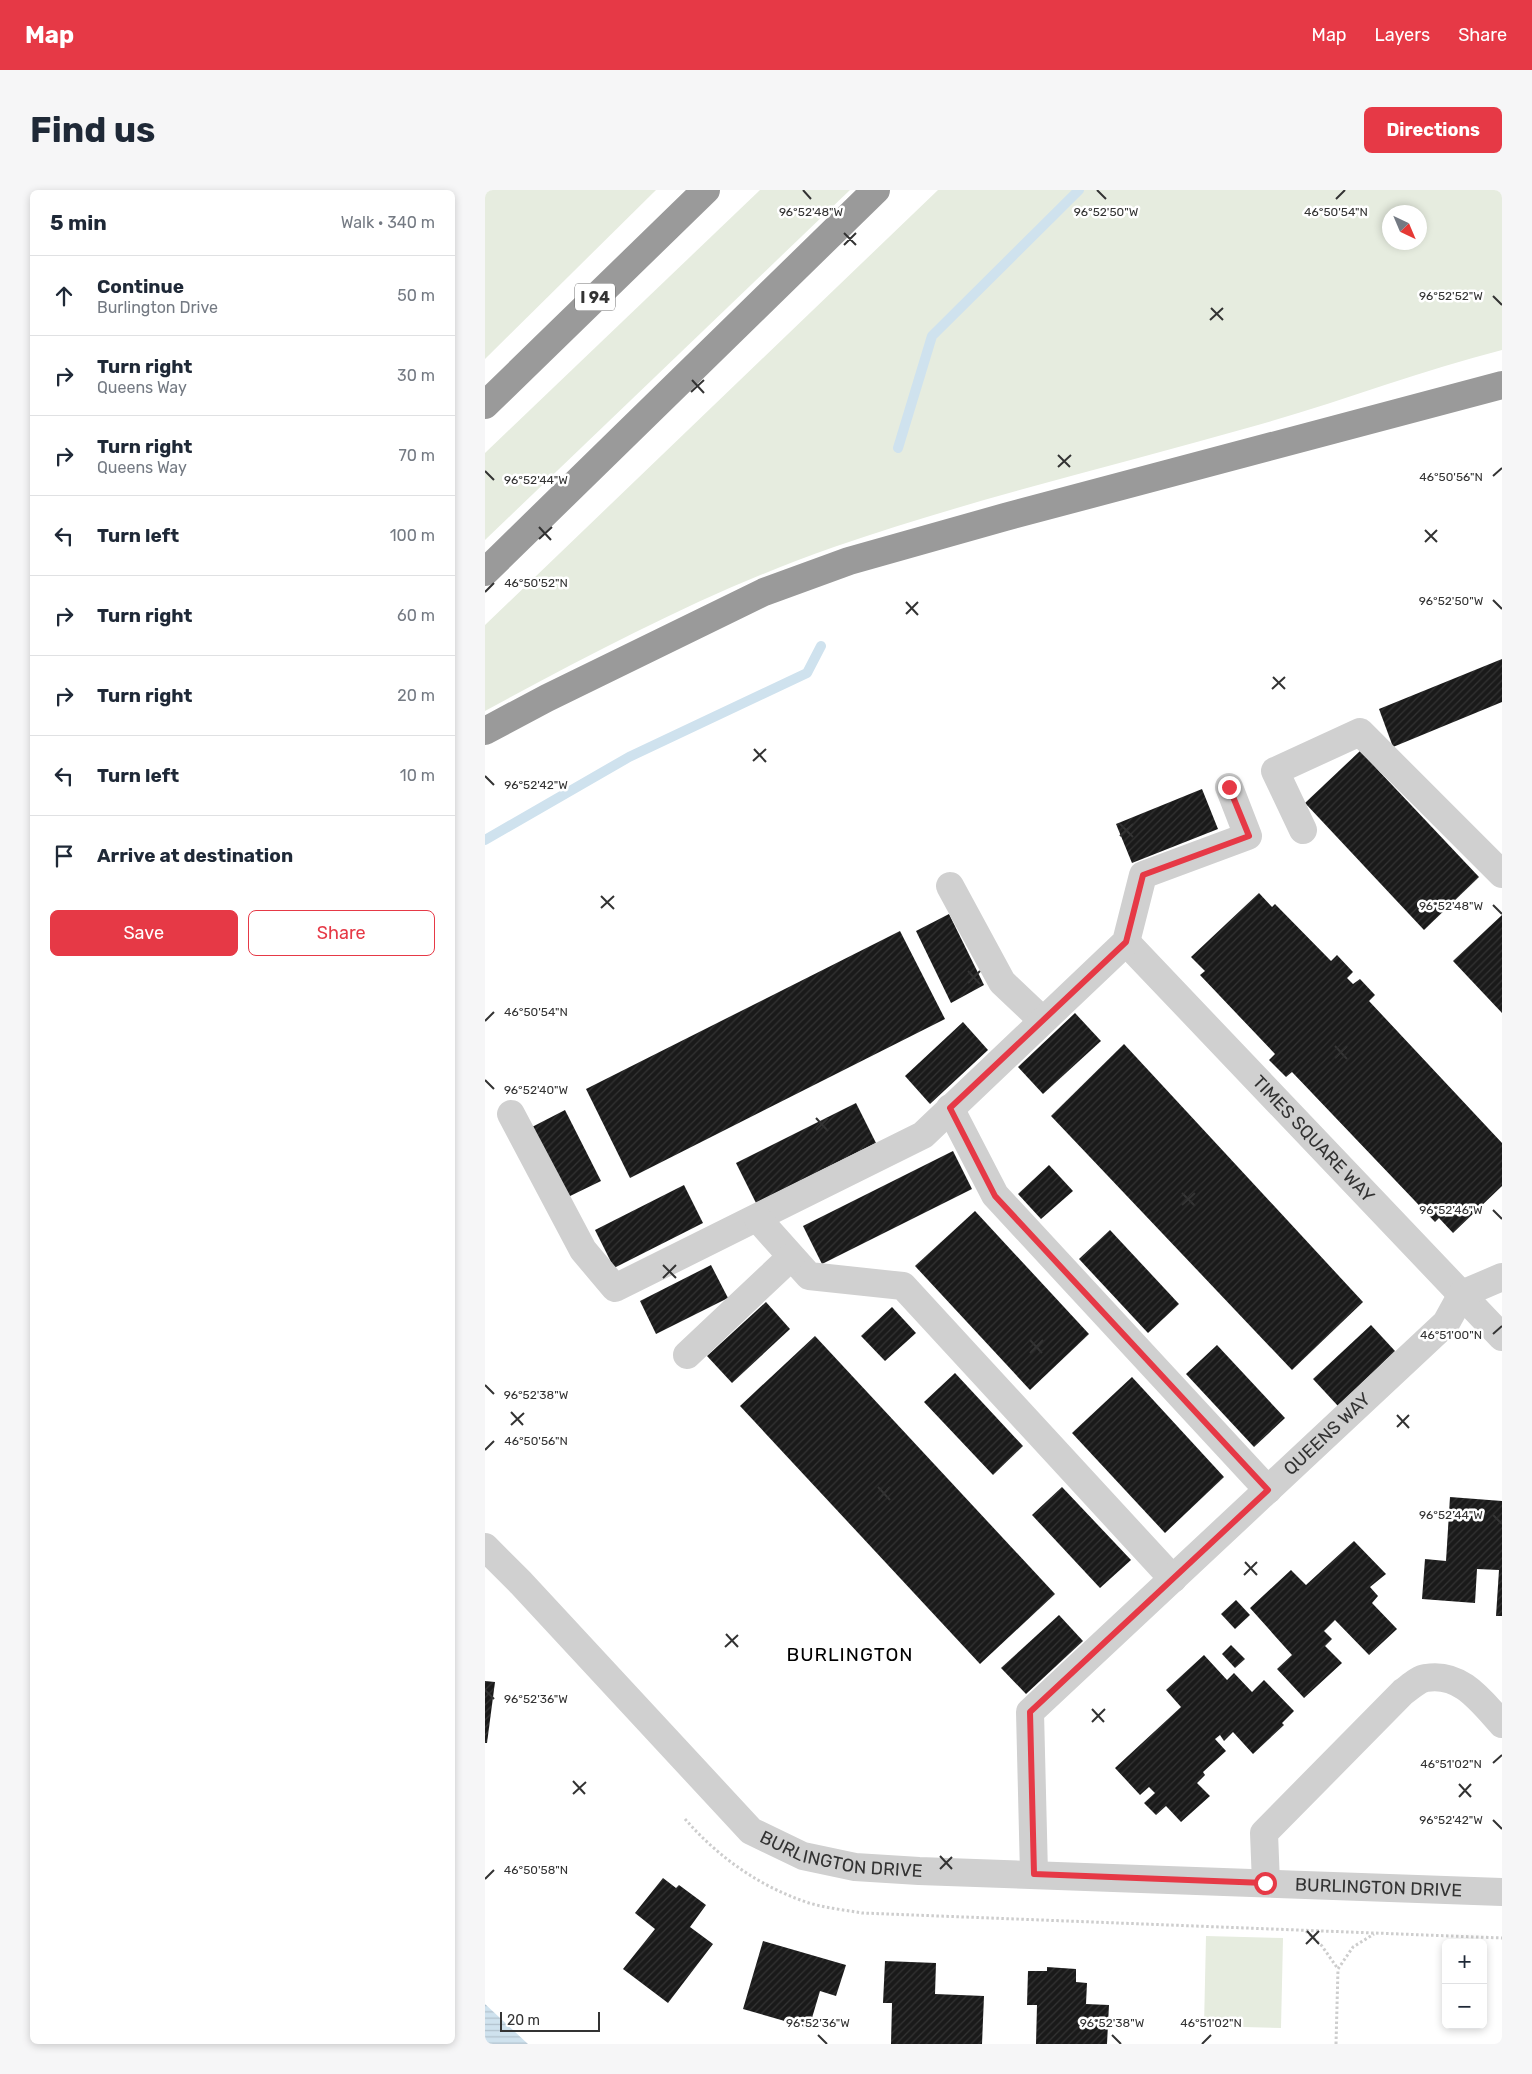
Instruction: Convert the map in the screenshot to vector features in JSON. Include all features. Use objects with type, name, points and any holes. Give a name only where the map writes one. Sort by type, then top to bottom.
[{"type":"highway","name":"I 94","points":[[485,405],[706,190]]},
{"type":"highway","points":[[485,572],[876,190]]},
{"type":"highway","points":[[485,731],[556,693],[763,592],[849,561],[1005,517],[1502,385]]},
{"type":"street","points":[[1303,830],[1275,771],[1360,732],[1502,874]]},
{"type":"street","points":[[511,1114],[583,1250],[615,1288],[758,1219],[923,1135],[1126,942],[1143,875],[1249,836],[1229,787]]},
{"type":"street","points":[[950,886],[1002,982],[1042,1020]]},
{"type":"street","name":"TIMES SQUARE WAY","points":[[1126,942],[1502,1337]]},
{"type":"street","points":[[950,1108],[995,1196],[1268,1490]]},
{"type":"street","points":[[758,1219],[809,1276],[903,1286],[1173,1579]]},
{"type":"street","points":[[687,1356],[791,1257]]},
{"type":"street","points":[[1461,1294],[1502,1276]]},
{"type":"street","name":"QUEENS WAY","points":[[1034,1874],[1030,1712],[1446,1323],[1461,1294]]},
{"type":"street","name":"BURLINGTON DRIVE","points":[[485,1547],[521,1583],[751,1831],[803,1856],[855,1867],[1502,1892]]},
{"type":"street","points":[[1265,1883],[1264,1833],[1403,1692],[1425,1678],[1451,1679],[1471,1690],[1502,1724]]},
{"type":"path","points":[[685,1819],[705,1841],[769,1888],[810,1903],[862,1913],[1502,1938]]},
{"type":"path","points":[[1306,1931],[1322,1946],[1338,1969]]},
{"type":"path","points":[[1336,2044],[1338,1969],[1353,1947],[1375,1933]]},
{"type":"shaded area","points":[[485,190],[656,190],[485,359]]},
{"type":"shaded area","points":[[760,190],[850,190],[485,540],[485,453]]},
{"type":"shaded area","points":[[938,190],[1502,190],[1502,350],[1440,367],[1289,416],[939,513],[834,547],[700,601],[571,665],[485,711],[485,625]]},
{"type":"shaded area","points":[[1206,1936],[1283,1938],[1281,2028],[1204,2026]]},
{"type":"water","points":[[485,2004],[528,2044],[485,2044]]},
{"type":"building","points":[[1502,659],[1502,702],[1393,747],[1379,709]]},
{"type":"building","points":[[1360,751],[1479,877],[1424,930],[1305,803]]},
{"type":"building","points":[[1202,789],[1218,829],[1132,863],[1116,824]]},
{"type":"building","points":[[1259,893],[1272,907],[1275,904],[1331,961],[1337,955],[1353,972],[1347,978],[1353,984],[1360,979],[1375,995],[1369,1001],[1502,1143],[1502,1186],[1453,1233],[1439,1218],[1435,1222],[1292,1072],[1286,1077],[1269,1060],[1275,1054],[1200,975],[1205,971],[1191,957]]},
{"type":"building","points":[[949,914],[984,985],[951,1003],[916,931]]},
{"type":"building","points":[[1502,915],[1502,1013],[1453,961]]},
{"type":"building","points":[[900,931],[945,1019],[630,1178],[586,1089]]},
{"type":"building","points":[[1075,1013],[1101,1041],[1043,1094],[1018,1067]]},
{"type":"building","points":[[963,1022],[988,1050],[930,1104],[905,1076]]},
{"type":"building","points":[[1124,1044],[1363,1302],[1292,1370],[1051,1116]]},
{"type":"building","points":[[856,1103],[876,1143],[756,1203],[736,1163]]},
{"type":"building","points":[[565,1110],[601,1181],[568,1197],[532,1127]]},
{"type":"building","points":[[953,1151],[972,1189],[822,1264],[803,1226]]},
{"type":"building","points":[[1049,1165],[1073,1191],[1041,1219],[1018,1194]]},
{"type":"building","points":[[684,1185],[703,1223],[614,1268],[595,1230]]},
{"type":"building","points":[[975,1211],[1089,1334],[1030,1390],[915,1266]]},
{"type":"building","points":[[1110,1230],[1179,1304],[1148,1333],[1079,1259]]},
{"type":"building","points":[[711,1265],[728,1298],[656,1334],[640,1301]]},
{"type":"building","points":[[766,1302],[790,1329],[732,1383],[707,1356]]},
{"type":"building","points":[[892,1307],[916,1333],[885,1361],[861,1336]]},
{"type":"building","points":[[1371,1325],[1395,1351],[1338,1406],[1313,1379]]},
{"type":"building","points":[[815,1336],[1055,1594],[980,1664],[740,1406]]},
{"type":"building","points":[[1217,1345],[1285,1418],[1254,1447],[1186,1374]]},
{"type":"building","points":[[955,1373],[1023,1446],[993,1475],[924,1402]]},
{"type":"building","points":[[1132,1377],[1224,1477],[1165,1533],[1072,1433]]},
{"type":"building","points":[[1062,1487],[1131,1560],[1100,1588],[1032,1515]]},
{"type":"building","points":[[1450,1497],[1502,1501],[1502,1616],[1496,1616],[1499,1570],[1477,1569],[1475,1603],[1422,1599],[1425,1559],[1446,1561]]},
{"type":"building","points":[[1354,1541],[1386,1574],[1370,1587],[1378,1596],[1372,1603],[1397,1629],[1369,1655],[1335,1620],[1324,1631],[1332,1639],[1325,1646],[1342,1663],[1304,1698],[1277,1669],[1292,1655],[1250,1608],[1291,1570],[1306,1585]]},
{"type":"building","points":[[1236,1600],[1250,1615],[1235,1629],[1221,1614]]},
{"type":"building","points":[[1059,1615],[1083,1641],[1026,1694],[1001,1668]]},
{"type":"building","points":[[1231,1645],[1245,1659],[1235,1668],[1222,1654]]},
{"type":"building","points":[[1204,1655],[1227,1680],[1234,1673],[1252,1692],[1264,1680],[1294,1711],[1282,1723],[1284,1725],[1253,1754],[1233,1732],[1224,1741],[1220,1735],[1215,1739],[1226,1751],[1203,1772],[1205,1775],[1197,1783],[1210,1796],[1181,1822],[1166,1806],[1156,1815],[1144,1803],[1155,1793],[1149,1787],[1140,1795],[1115,1768],[1181,1707],[1166,1690]]},
{"type":"building","points":[[485,1681],[495,1682],[487,1743],[485,1743]]},
{"type":"building","points":[[663,1878],[676,1888],[679,1885],[706,1905],[690,1927],[713,1944],[668,2003],[623,1969],[655,1929],[635,1913]]},
{"type":"building","points":[[763,1941],[846,1965],[836,1996],[820,1991],[809,2028],[743,2009]]},
{"type":"building","points":[[885,1961],[936,1963],[935,1994],[984,1996],[982,2044],[891,2044],[892,2003],[883,2003]]},
{"type":"building","points":[[1047,1967],[1076,1969],[1076,1982],[1087,1983],[1086,2004],[1109,2005],[1107,2044],[1036,2044],[1037,2005],[1027,2005],[1028,1971],[1047,1971]]},
{"type":"waterway","points":[[898,448],[932,336],[1079,190]]},
{"type":"waterway","points":[[485,840],[629,757],[807,673],[821,646]]},
{"type":"district","name":"BURLINGTON","points":[[850,1654]]},
{"type":"route","points":[[1229,787],[1249,836],[1143,875],[1126,942],[950,1108],[995,1196],[1268,1490],[1030,1712],[1034,1874],[1265,1883]]}]
